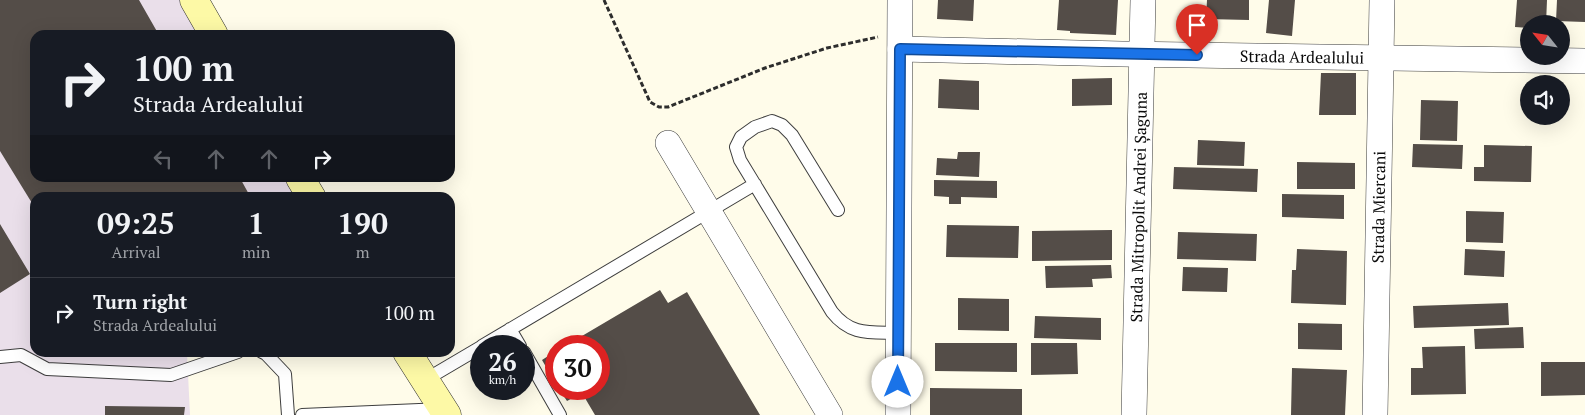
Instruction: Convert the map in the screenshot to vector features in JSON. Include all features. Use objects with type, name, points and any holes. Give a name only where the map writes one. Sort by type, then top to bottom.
[{"type":"street","points":[[194,0],[211,30]]},
{"type":"street","points":[[898,415],[898,332],[891,42],[900,0]]},
{"type":"street","name":"Strada Mitropolit Andrei Șaguna","points":[[1134,415],[1143,0]]},
{"type":"street","name":"Strada Miercani","points":[[1375,415],[1382,0]]},
{"type":"street","name":"Strada Ardealului","points":[[891,42],[1142,55],[1585,61]]},
{"type":"street","points":[[668,142],[830,415]]},
{"type":"street","points":[[410,357],[445,412]]},
{"type":"lane","points":[[838,210],[792,135],[782,125],[772,121],[755,127],[740,137],[736,147],[740,160],[839,321],[850,328],[862,331],[898,332]]},
{"type":"lane","points":[[500,335],[755,184]]},
{"type":"lane","points":[[510,329],[514,335]]},
{"type":"lane","points":[[425,380],[470,353]]},
{"type":"lane","points":[[0,357],[21,355],[47,368],[171,375],[223,357]]},
{"type":"lane","points":[[269,357],[285,374],[288,415]]},
{"type":"lane","points":[[535,371],[560,415]]},
{"type":"lane","points":[[302,415],[445,412]]},
{"type":"path","points":[[604,0],[650,102],[659,107],[668,107],[765,68],[828,48],[891,42]]},
{"type":"shaded area","points":[[0,0],[184,0],[203,30],[30,30],[30,182],[300,182],[307,192],[30,192],[30,357],[187,357],[190,415],[0,415]]},
{"type":"building","points":[[0,0],[139,0],[156,30],[30,30],[30,182],[242,182],[248,192],[30,192],[30,200],[0,151]]},
{"type":"building","points":[[938,0],[974,0],[973,21],[937,19]]},
{"type":"building","points":[[1059,0],[1118,0],[1116,35],[1070,33],[1070,31],[1057,30]]},
{"type":"building","points":[[1207,0],[1249,0],[1249,20],[1206,19]]},
{"type":"building","points":[[1269,0],[1295,0],[1292,36],[1266,33]]},
{"type":"building","points":[[1517,0],[1547,0],[1546,15],[1520,15],[1520,27],[1515,27]]},
{"type":"building","points":[[1557,0],[1585,0],[1585,22],[1570,21],[1570,15],[1556,15]]},
{"type":"building","points":[[1321,73],[1356,73],[1356,115],[1319,115]]},
{"type":"building","points":[[1112,78],[1112,105],[1072,106],[1072,79]]},
{"type":"building","points":[[939,79],[979,81],[979,110],[938,108]]},
{"type":"building","points":[[1421,100],[1458,101],[1457,141],[1420,140]]},
{"type":"building","points":[[1198,140],[1245,142],[1244,166],[1197,165]]},
{"type":"building","points":[[1413,144],[1463,145],[1462,169],[1412,167]]},
{"type":"building","points":[[1484,145],[1532,146],[1531,182],[1474,181],[1474,167],[1484,167]]},
{"type":"building","points":[[958,152],[980,152],[979,177],[936,175],[937,158],[957,159]]},
{"type":"building","points":[[1297,162],[1355,163],[1355,189],[1297,189]]},
{"type":"building","points":[[1174,167],[1258,169],[1257,192],[1173,189]]},
{"type":"building","points":[[934,180],[997,181],[997,198],[961,197],[961,204],[949,204],[949,197],[934,196]]},
{"type":"building","points":[[1282,194],[1344,195],[1344,219],[1282,217]]},
{"type":"building","points":[[1466,211],[1504,212],[1503,243],[1466,242]]},
{"type":"building","points":[[0,224],[30,274],[0,293]]},
{"type":"building","points":[[947,225],[1019,226],[1018,258],[946,257]]},
{"type":"building","points":[[1112,230],[1112,260],[1032,261],[1032,231]]},
{"type":"building","points":[[1178,232],[1257,234],[1256,261],[1177,259]]},
{"type":"building","points":[[1297,249],[1347,251],[1346,305],[1291,303],[1292,270],[1296,270]]},
{"type":"building","points":[[1465,249],[1505,251],[1504,277],[1464,275]]},
{"type":"building","points":[[1111,265],[1112,278],[1092,279],[1093,287],[1046,288],[1045,266]]},
{"type":"building","points":[[1183,267],[1228,268],[1227,292],[1182,291]]},
{"type":"building","points":[[660,290],[668,303],[687,292],[760,415],[595,415],[586,400],[610,400],[610,335],[584,335]]},
{"type":"building","points":[[958,298],[1009,299],[1009,331],[958,330]]},
{"type":"building","points":[[1508,303],[1509,325],[1414,328],[1413,306]]},
{"type":"building","points":[[1035,316],[1101,318],[1101,340],[1034,338]]},
{"type":"building","points":[[1298,323],[1342,324],[1342,350],[1298,349]]},
{"type":"building","points":[[1523,327],[1524,348],[1475,349],[1474,329]]},
{"type":"building","points":[[935,343],[1017,343],[1017,372],[935,371]]},
{"type":"building","points":[[1031,343],[1077,343],[1078,374],[1031,375]]},
{"type":"building","points":[[1465,346],[1466,394],[1411,395],[1411,368],[1423,368],[1422,347]]},
{"type":"building","points":[[1541,362],[1585,362],[1585,395],[1541,396]]},
{"type":"building","points":[[1292,368],[1347,370],[1345,415],[1291,415]]},
{"type":"building","points":[[930,388],[1022,389],[1022,415],[930,415]]},
{"type":"building","points":[[105,406],[185,407],[184,415],[105,415]]},
{"type":"route","points":[[898,382],[900,49],[1197,55]]}]
